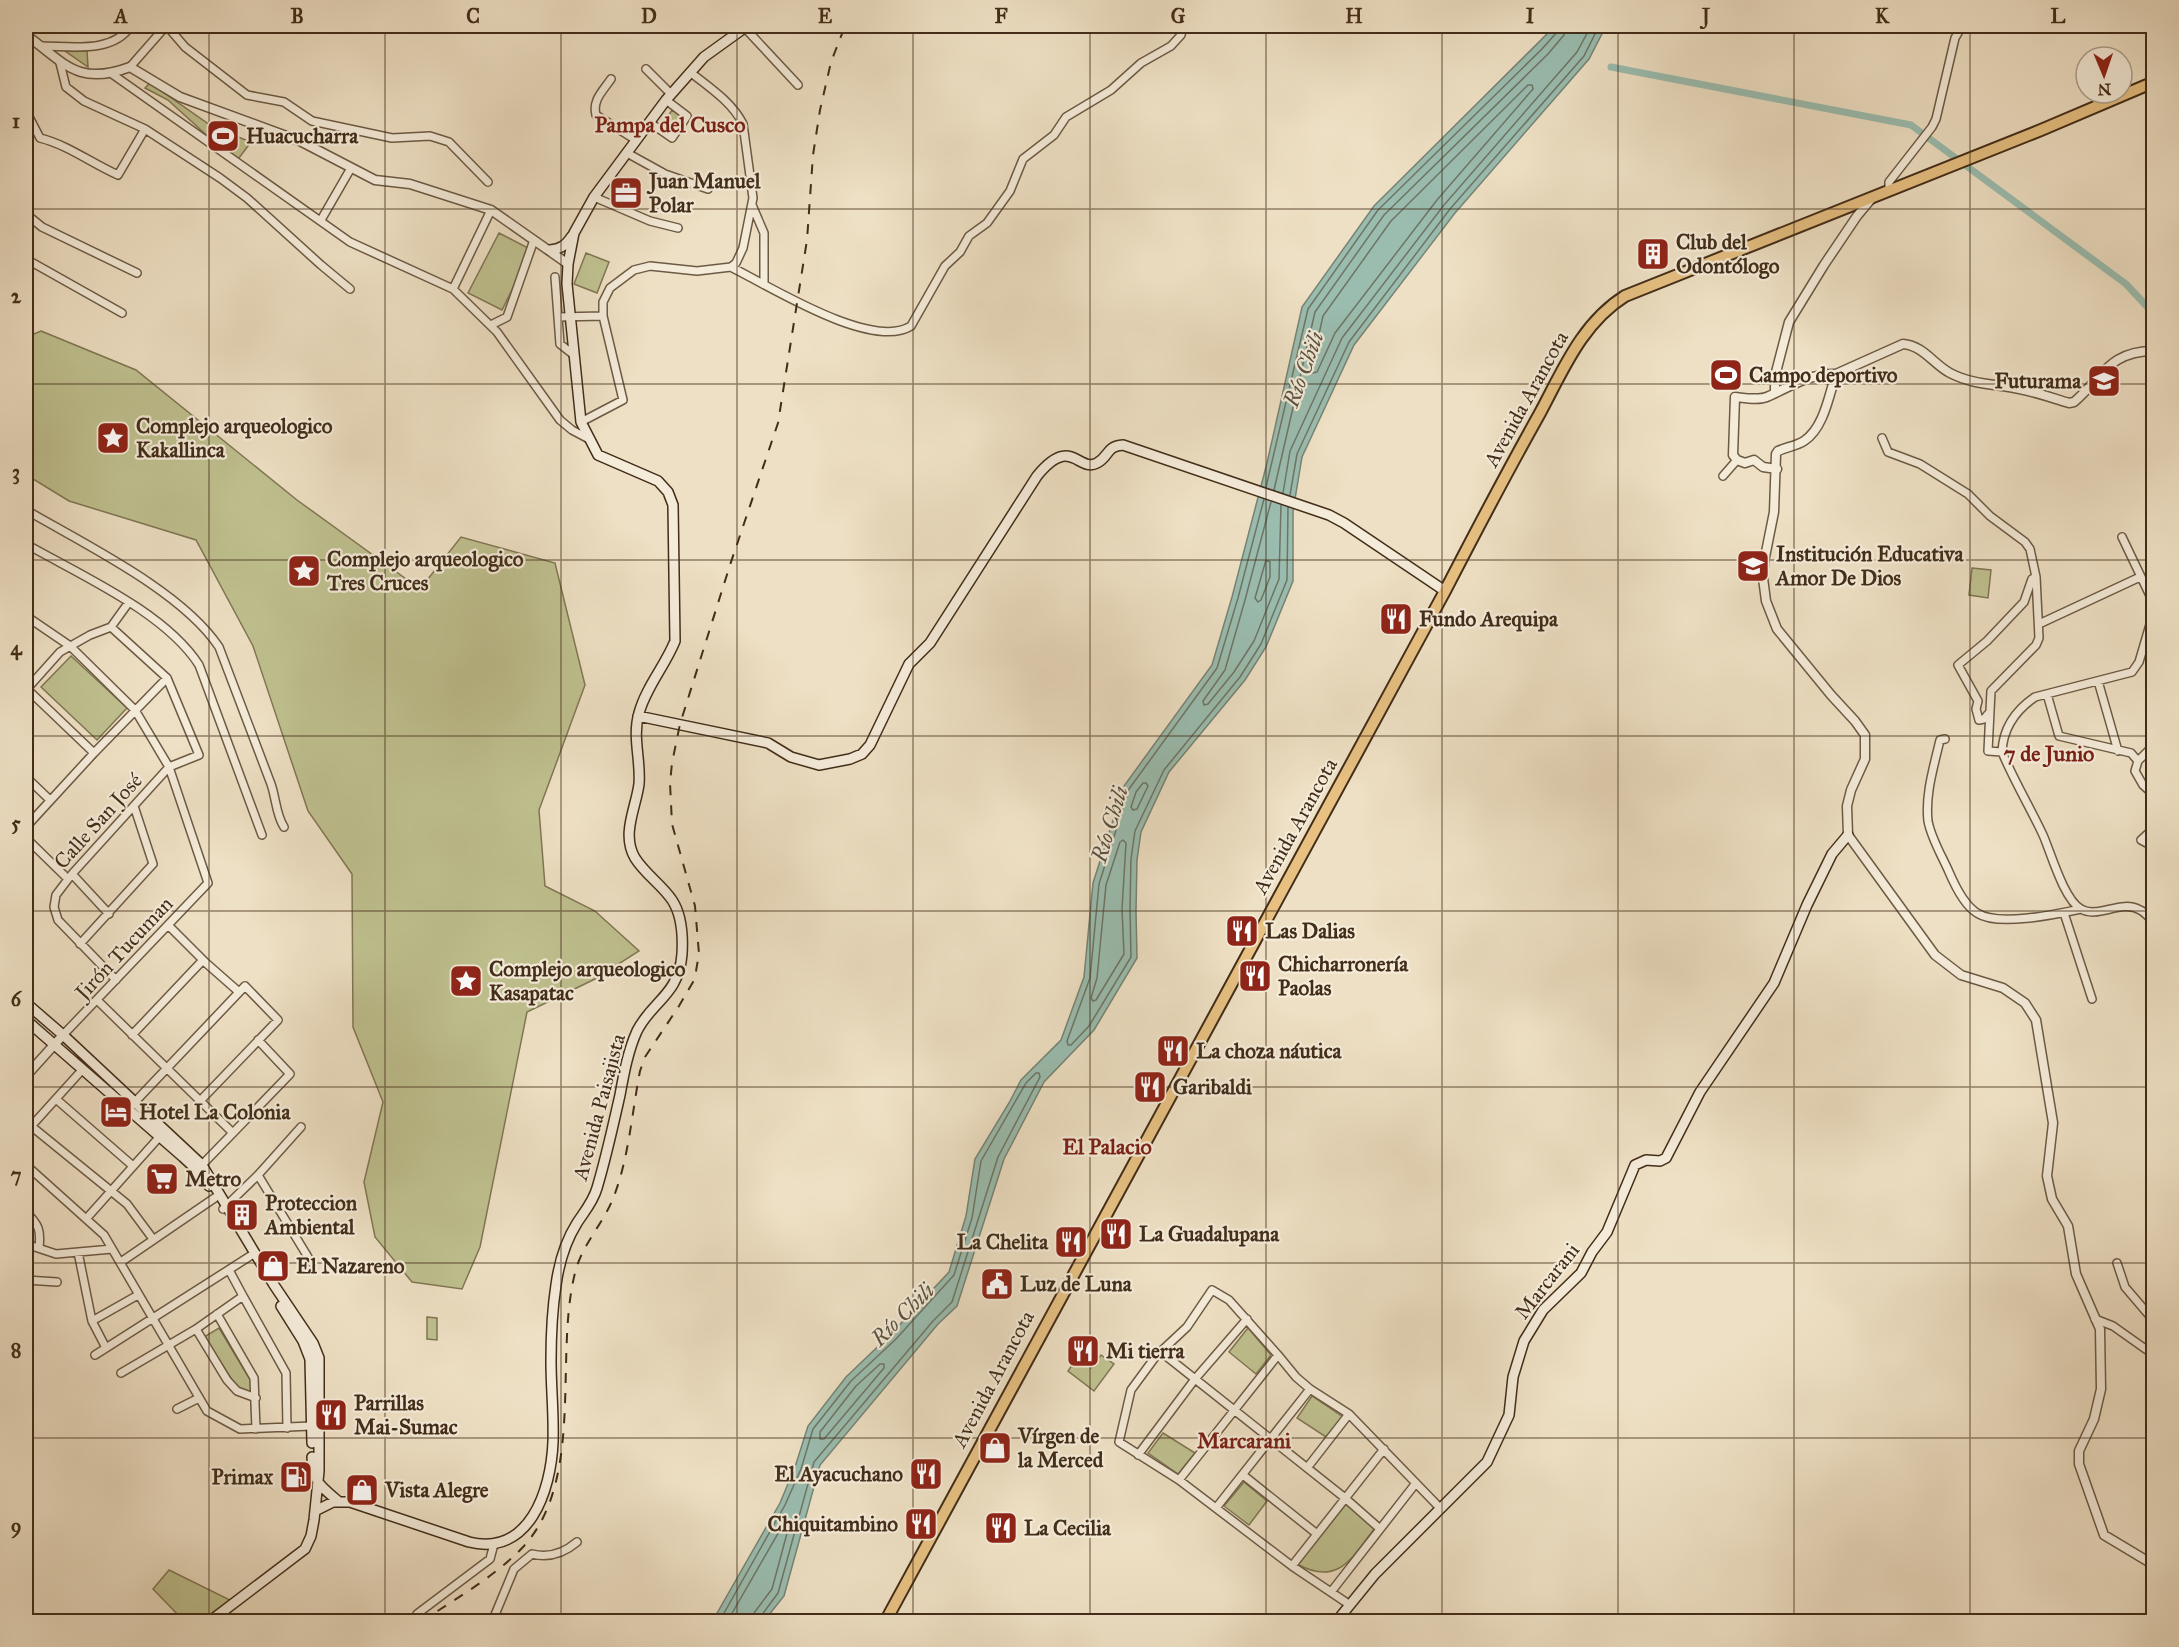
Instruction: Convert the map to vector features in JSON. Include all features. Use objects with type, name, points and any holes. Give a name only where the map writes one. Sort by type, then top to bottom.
[{"type":"main road","name":"Avenida Paisajista","points":[[494,1544],[504,1542],[523,1530],[538,1506],[547,1479],[553,1444],[552,1314],[557,1274],[565,1245],[596,1191],[629,1051],[639,1028],[669,992],[679,976],[682,954],[681,921],[672,900],[634,856],[630,836],[630,819],[639,783],[636,743],[638,716],[646,692],[675,641],[673,505],[668,492],[658,481],[598,454],[581,422],[567,284],[568,264],[574,232],[594,196],[649,122],[668,97],[712,49],[746,26]]},
{"type":"main road","name":"Avenida Arancota","points":[[885,1622],[1445,591],[1512,462],[1576,347],[1597,318],[1625,296],[2048,127],[2154,82]]},
{"type":"main road","points":[[1842,209],[1853,210],[1857,216]]},
{"type":"main road","points":[[550,250],[567,244],[574,232]]},
{"type":"main road","points":[[638,716],[768,743],[791,757],[819,765],[850,759],[862,754],[870,745],[909,664],[930,643],[1047,463],[1058,456],[1068,456],[1091,464],[1098,463],[1111,447],[1123,446],[1302,505],[1344,523],[1445,591]]},
{"type":"main road","name":"Marcarani","points":[[1336,1622],[1375,1574],[1486,1462],[1509,1415],[1513,1377],[1524,1341],[1543,1310],[1581,1273],[1592,1252],[1607,1232],[1635,1165],[1646,1160],[1660,1161],[1666,1158],[1700,1092],[1774,983],[1807,905],[1832,854],[1848,835]]},
{"type":"main road","points":[[26,1003],[63,1035],[132,1106],[200,1168],[225,1207],[303,1341],[310,1359],[312,1472],[317,1482],[338,1501],[385,1513],[469,1542],[480,1545],[494,1544]]},
{"type":"main road","points":[[26,1020],[82,1070],[132,1106]]},
{"type":"main road","points":[[200,1168],[216,1197],[225,1207]]},
{"type":"main road","points":[[209,1622],[305,1549],[311,1536],[315,1511],[319,1471],[319,1358],[313,1343],[253,1254]]},
{"type":"main road","points":[[315,1511],[326,1504],[338,1501]]},
{"type":"street","points":[[42,46],[95,46],[109,43],[124,35],[130,26]]},
{"type":"street","points":[[26,35],[60,63],[76,71],[112,74],[130,67],[167,26],[185,47],[247,95],[284,102],[312,121],[392,138],[430,136],[448,142],[488,182]]},
{"type":"street","points":[[746,26],[798,85]]},
{"type":"street","points":[[731,267],[798,302],[848,323],[876,331],[890,333],[903,331],[911,326],[945,266],[960,252],[969,236],[987,223],[1010,190],[1023,159],[1054,135],[1066,117],[1111,90],[1141,63],[1171,46],[1181,35],[1183,26]]},
{"type":"street","points":[[1889,190],[1889,182],[1936,119],[1955,38],[1962,26]]},
{"type":"street","points":[[60,63],[66,87],[84,101],[145,129],[247,198],[350,289]]},
{"type":"street","points":[[130,67],[180,97],[300,141],[375,180],[410,184],[491,210],[568,264]]},
{"type":"street","points":[[646,69],[668,97],[687,116],[672,138],[649,122]]},
{"type":"street","points":[[581,422],[623,400],[603,316],[603,302],[610,288],[634,270],[650,266],[697,272],[731,267],[736,263],[743,248],[753,198],[743,124],[729,105],[690,72]]},
{"type":"street","points":[[112,74],[350,242],[453,289],[491,325],[560,420],[589,440]]},
{"type":"street","points":[[611,79],[597,98],[594,106],[596,115],[636,140]]},
{"type":"street","points":[[26,111],[40,138],[59,143],[118,175],[145,129]]},
{"type":"street","points":[[627,153],[665,174],[708,189]]},
{"type":"street","points":[[321,220],[351,168]]},
{"type":"street","points":[[594,196],[650,221],[678,228]]},
{"type":"street","points":[[1774,392],[1775,376],[1789,322],[1806,292],[1873,196]]},
{"type":"street","points":[[752,203],[764,233],[764,284]]},
{"type":"street","points":[[453,289],[491,210]]},
{"type":"street","points":[[26,214],[42,227],[137,273]]},
{"type":"street","points":[[491,325],[507,317],[534,240]]},
{"type":"street","points":[[26,259],[122,313]]},
{"type":"street","points":[[555,277],[560,344],[574,355]]},
{"type":"street","points":[[558,317],[603,316]]},
{"type":"street","points":[[1777,469],[1763,467],[1754,460],[1745,463],[1737,460],[1733,454],[1735,397],[1768,397],[1802,380],[1836,374],[1903,344],[1914,345],[1948,372],[1963,379],[2020,389],[2069,403],[2080,397],[2109,364],[2124,356],[2154,351]]},
{"type":"street","points":[[1836,374],[1820,421],[1814,430],[1807,439],[1797,445],[1778,451],[1774,512],[1764,562],[1763,578],[1766,601],[1772,619],[1783,638],[1865,735],[1865,759],[1851,790],[1847,806],[1848,835],[1935,955],[1961,975],[2003,988],[2025,1003],[2036,1020],[2053,1123],[2047,1176],[2052,1199],[2068,1226],[2076,1274],[2100,1329],[2101,1389],[2094,1419],[2079,1451],[2079,1464],[2104,1535],[2154,1565]]},
{"type":"street","points":[[1882,438],[1888,452],[1920,464],[1968,494],[1990,516],[2025,542],[2030,549],[2036,577],[2039,638],[2036,645],[1991,691],[1988,714],[1988,750],[2002,752]]},
{"type":"street","points":[[1723,476],[1737,460]]},
{"type":"street","points":[[26,510],[136,574],[182,608],[211,635],[219,647],[272,784],[278,814],[284,828]]},
{"type":"street","points":[[2122,537],[2154,604]]},
{"type":"street","points":[[26,544],[129,602],[155,620],[192,654],[199,665],[262,836]]},
{"type":"street","points":[[1988,714],[1984,719],[1979,720],[1976,709],[1978,701],[1958,665],[1988,641],[2024,602],[2032,579],[2036,577]]},
{"type":"street","points":[[2039,624],[2140,577]]},
{"type":"street","points":[[94,753],[26,689],[60,652],[111,627],[129,602]]},
{"type":"street","points":[[2154,611],[2139,662],[2132,672],[2035,697],[2018,711],[2002,742],[2002,752],[2044,837],[2059,876],[2073,903],[2089,912],[2126,906],[2140,909],[2154,922]]},
{"type":"street","points":[[26,616],[69,646],[135,710],[169,767]]},
{"type":"street","points":[[26,827],[167,678],[111,627]]},
{"type":"street","name":"Calle San José","points":[[116,980],[58,920],[54,907],[56,895],[70,876],[169,767],[199,755],[167,678]]},
{"type":"street","points":[[2097,681],[2118,751]]},
{"type":"street","points":[[2047,694],[2059,736],[2130,753],[2138,760]]},
{"type":"street","points":[[1945,739],[1940,740],[1929,787],[1928,820],[1935,840],[1968,905],[1978,914],[2011,919],[2081,909]]},
{"type":"street","points":[[2154,745],[2138,760],[2135,771],[2143,785],[2154,795]]},
{"type":"street","name":"Jirón Tucuman","points":[[63,1035],[208,883],[169,767]]},
{"type":"street","points":[[26,777],[50,800]]},
{"type":"street","points":[[80,944],[153,864],[134,806]]},
{"type":"street","points":[[2154,828],[2141,840],[2154,847]]},
{"type":"street","points":[[26,838],[109,914]]},
{"type":"street","points":[[2064,913],[2092,999]]},
{"type":"street","points":[[168,925],[203,960],[278,1020],[200,1101]]},
{"type":"street","points":[[132,1035],[203,960]]},
{"type":"street","points":[[132,1106],[242,989]]},
{"type":"street","points":[[97,1000],[233,1133]]},
{"type":"street","points":[[26,1076],[63,1035]]},
{"type":"street","points":[[200,1168],[290,1074],[258,1040]]},
{"type":"street","points":[[82,1070],[28,1129],[127,1204],[153,1239]]},
{"type":"street","points":[[56,1099],[132,1166]]},
{"type":"street","points":[[225,1207],[258,1175],[301,1127]]},
{"type":"street","points":[[86,1220],[162,1133]]},
{"type":"street","points":[[26,1165],[104,1235],[207,1411],[240,1429],[311,1426]]},
{"type":"street","points":[[258,1175],[311,1262]]},
{"type":"street","points":[[121,1263],[216,1197]]},
{"type":"street","points":[[26,1212],[36,1222],[40,1233],[39,1248]]},
{"type":"street","points":[[26,1244],[57,1254],[112,1249]]},
{"type":"street","points":[[78,1252],[93,1321],[106,1348]]},
{"type":"street","points":[[95,1355],[253,1254]]},
{"type":"street","points":[[2117,1263],[2125,1287],[2154,1321]]},
{"type":"street","points":[[229,1270],[286,1373],[287,1428]]},
{"type":"street","points":[[26,1280],[57,1282]]},
{"type":"street","points":[[1350,1605],[1292,1566],[1179,1480],[1119,1442],[1131,1390],[1161,1352],[1187,1327],[1212,1290],[1229,1300],[1296,1377],[1310,1389],[1349,1414],[1440,1508]]},
{"type":"street","points":[[93,1321],[138,1294]]},
{"type":"street","points":[[121,1373],[196,1329],[243,1296]]},
{"type":"street","points":[[218,1314],[254,1378],[256,1429]]},
{"type":"street","points":[[1138,1455],[1195,1379],[1247,1319]]},
{"type":"street","points":[[2096,1319],[2113,1326],[2154,1355]]},
{"type":"street","points":[[196,1329],[227,1380],[237,1391],[256,1398]]},
{"type":"street","points":[[1161,1352],[1345,1498],[1379,1528]]},
{"type":"street","points":[[1179,1480],[1278,1355]]},
{"type":"street","points":[[1216,1508],[1310,1389]]},
{"type":"street","points":[[177,1409],[199,1398]]},
{"type":"street","points":[[1307,1468],[1349,1414]]},
{"type":"street","points":[[1292,1566],[1384,1449]]},
{"type":"street","points":[[1243,1475],[1317,1534]]},
{"type":"street","points":[[1331,1592],[1416,1483]]},
{"type":"street","points":[[492,1622],[514,1569],[532,1554],[545,1557],[569,1549],[577,1542]]},
{"type":"street","points":[[415,1622],[417,1614],[490,1559],[494,1544]]},
{"type":"green space","points":[[65,51],[87,51],[88,67]]},
{"type":"green space","name":"Huacucharra","points":[[150,83],[213,127],[251,142],[236,162],[168,100],[145,88]]},
{"type":"green space","points":[[672,110],[682,117],[672,134],[661,127]]},
{"type":"green space","points":[[499,233],[532,250],[502,310],[468,293]]},
{"type":"green space","points":[[586,253],[609,262],[597,293],[574,284]]},
{"type":"green space","points":[[41,331],[136,370],[297,500],[420,589],[461,537],[555,563],[585,685],[539,810],[545,886],[595,911],[639,951],[595,979],[527,1012],[480,1247],[462,1289],[412,1282],[375,1237],[364,1182],[383,1102],[353,1027],[352,874],[308,811],[253,646],[196,540],[69,501],[33,479],[26,466],[26,337]]},
{"type":"green space","points":[[1972,568],[1991,570],[1988,598],[1969,595]]},
{"type":"green space","points":[[71,656],[127,708],[97,740],[41,687]]},
{"type":"green space","points":[[427,1317],[437,1318],[437,1340],[427,1339]]},
{"type":"green space","points":[[219,1328],[251,1381],[253,1396],[238,1389],[204,1337]]},
{"type":"green space","points":[[1248,1328],[1271,1355],[1256,1374],[1229,1352]]},
{"type":"green space","points":[[1101,1355],[1114,1364],[1094,1391],[1068,1371],[1077,1358],[1091,1368]]},
{"type":"green space","points":[[1312,1396],[1343,1417],[1326,1437],[1297,1418]]},
{"type":"green space","points":[[1163,1433],[1195,1453],[1178,1474],[1148,1453]]},
{"type":"green space","points":[[1244,1482],[1267,1501],[1249,1525],[1224,1506]]},
{"type":"green space","points":[[1346,1504],[1375,1528],[1359,1549],[1343,1566],[1334,1570],[1324,1572],[1311,1570],[1297,1564]]},
{"type":"green space","points":[[169,1570],[230,1600],[201,1621],[184,1621],[153,1589]]},
{"type":"water","name":"Río Chili","points":[[1555,26],[1606,26],[1589,59],[1455,213],[1354,345],[1302,457],[1293,511],[1293,581],[1266,647],[1245,680],[1169,772],[1141,832],[1137,860],[1137,958],[1094,1030],[1044,1082],[1004,1159],[957,1306],[938,1324],[820,1465],[784,1596],[764,1621],[712,1622],[780,1503],[808,1426],[846,1377],[891,1334],[949,1272],[966,1216],[975,1159],[1021,1080],[1061,1040],[1084,977],[1093,883],[1124,786],[1212,665],[1267,463],[1302,307],[1374,206]]},
{"type":"waterway","points":[[1611,67],[1911,125],[2126,284],[2154,314]]},
{"type":"railway","points":[[421,1622],[501,1568],[524,1546],[543,1518],[555,1486],[561,1452],[569,1306],[578,1262],[610,1206],[619,1181],[627,1150],[640,1071],[645,1057],[679,1006],[693,982],[696,971],[699,954],[695,906],[672,824],[670,783],[672,763],[680,724],[778,423],[807,240],[813,155],[820,110],[831,62],[845,26]]},
{"type":"place","name":"Huacucharra","points":[[223,136]]},
{"type":"place","name":"Juan Manuel Polar","points":[[626,193]]},
{"type":"place","name":"Club del Odontólogo","points":[[1653,254]]},
{"type":"place","name":"Campo deportivo","points":[[1726,375]]},
{"type":"place","name":"Futurama","points":[[2104,381]]},
{"type":"place","name":"Complejo arqueologico Kakallinca","points":[[113,438]]},
{"type":"place","name":"Institución Educativa Amor De Dios","points":[[1753,566]]},
{"type":"place","name":"Complejo arqueologico Tres Cruces","points":[[304,571]]},
{"type":"place","name":"Fundo Arequipa","points":[[1396,619]]},
{"type":"place","name":"Las Dalias","points":[[1242,931]]},
{"type":"place","name":"Chicharronería Paolas","points":[[1255,976]]},
{"type":"place","name":"Complejo arqueologico Kasapatac","points":[[466,981]]},
{"type":"place","name":"La choza náutica","points":[[1173,1051]]},
{"type":"place","name":"Garibaldi","points":[[1150,1087]]},
{"type":"place","name":"Hotel La Colonia","points":[[116,1112]]},
{"type":"place","name":"Metro","points":[[162,1179]]},
{"type":"place","name":"Proteccion Ambiental","points":[[242,1215]]},
{"type":"place","name":"La Guadalupana","points":[[1116,1234]]},
{"type":"place","name":"La Chelita","points":[[1071,1242]]},
{"type":"place","name":"El Nazareno","points":[[273,1266]]},
{"type":"place","name":"Luz de Luna","points":[[997,1284]]},
{"type":"place","name":"Mi tierra","points":[[1083,1351]]},
{"type":"place","name":"Parrillas Mai-Sumac","points":[[331,1415]]},
{"type":"place","name":"Vírgen de la Merced","points":[[995,1448]]},
{"type":"place","name":"El Ayacuchano","points":[[926,1474]]},
{"type":"place","name":"Primax","points":[[296,1477]]},
{"type":"place","name":"Vista Alegre","points":[[362,1490]]},
{"type":"place","name":"Chiquitambino","points":[[921,1524]]},
{"type":"place","name":"La Cecilia","points":[[1001,1528]]},
{"type":"district","name":"Pampa del Cusco","points":[[670,124]]},
{"type":"district","name":"7 de Junio","points":[[2049,753]]},
{"type":"district","name":"El Palacio","points":[[1107,1146]]},
{"type":"district","name":"Marcarani","points":[[1244,1440]]}]
